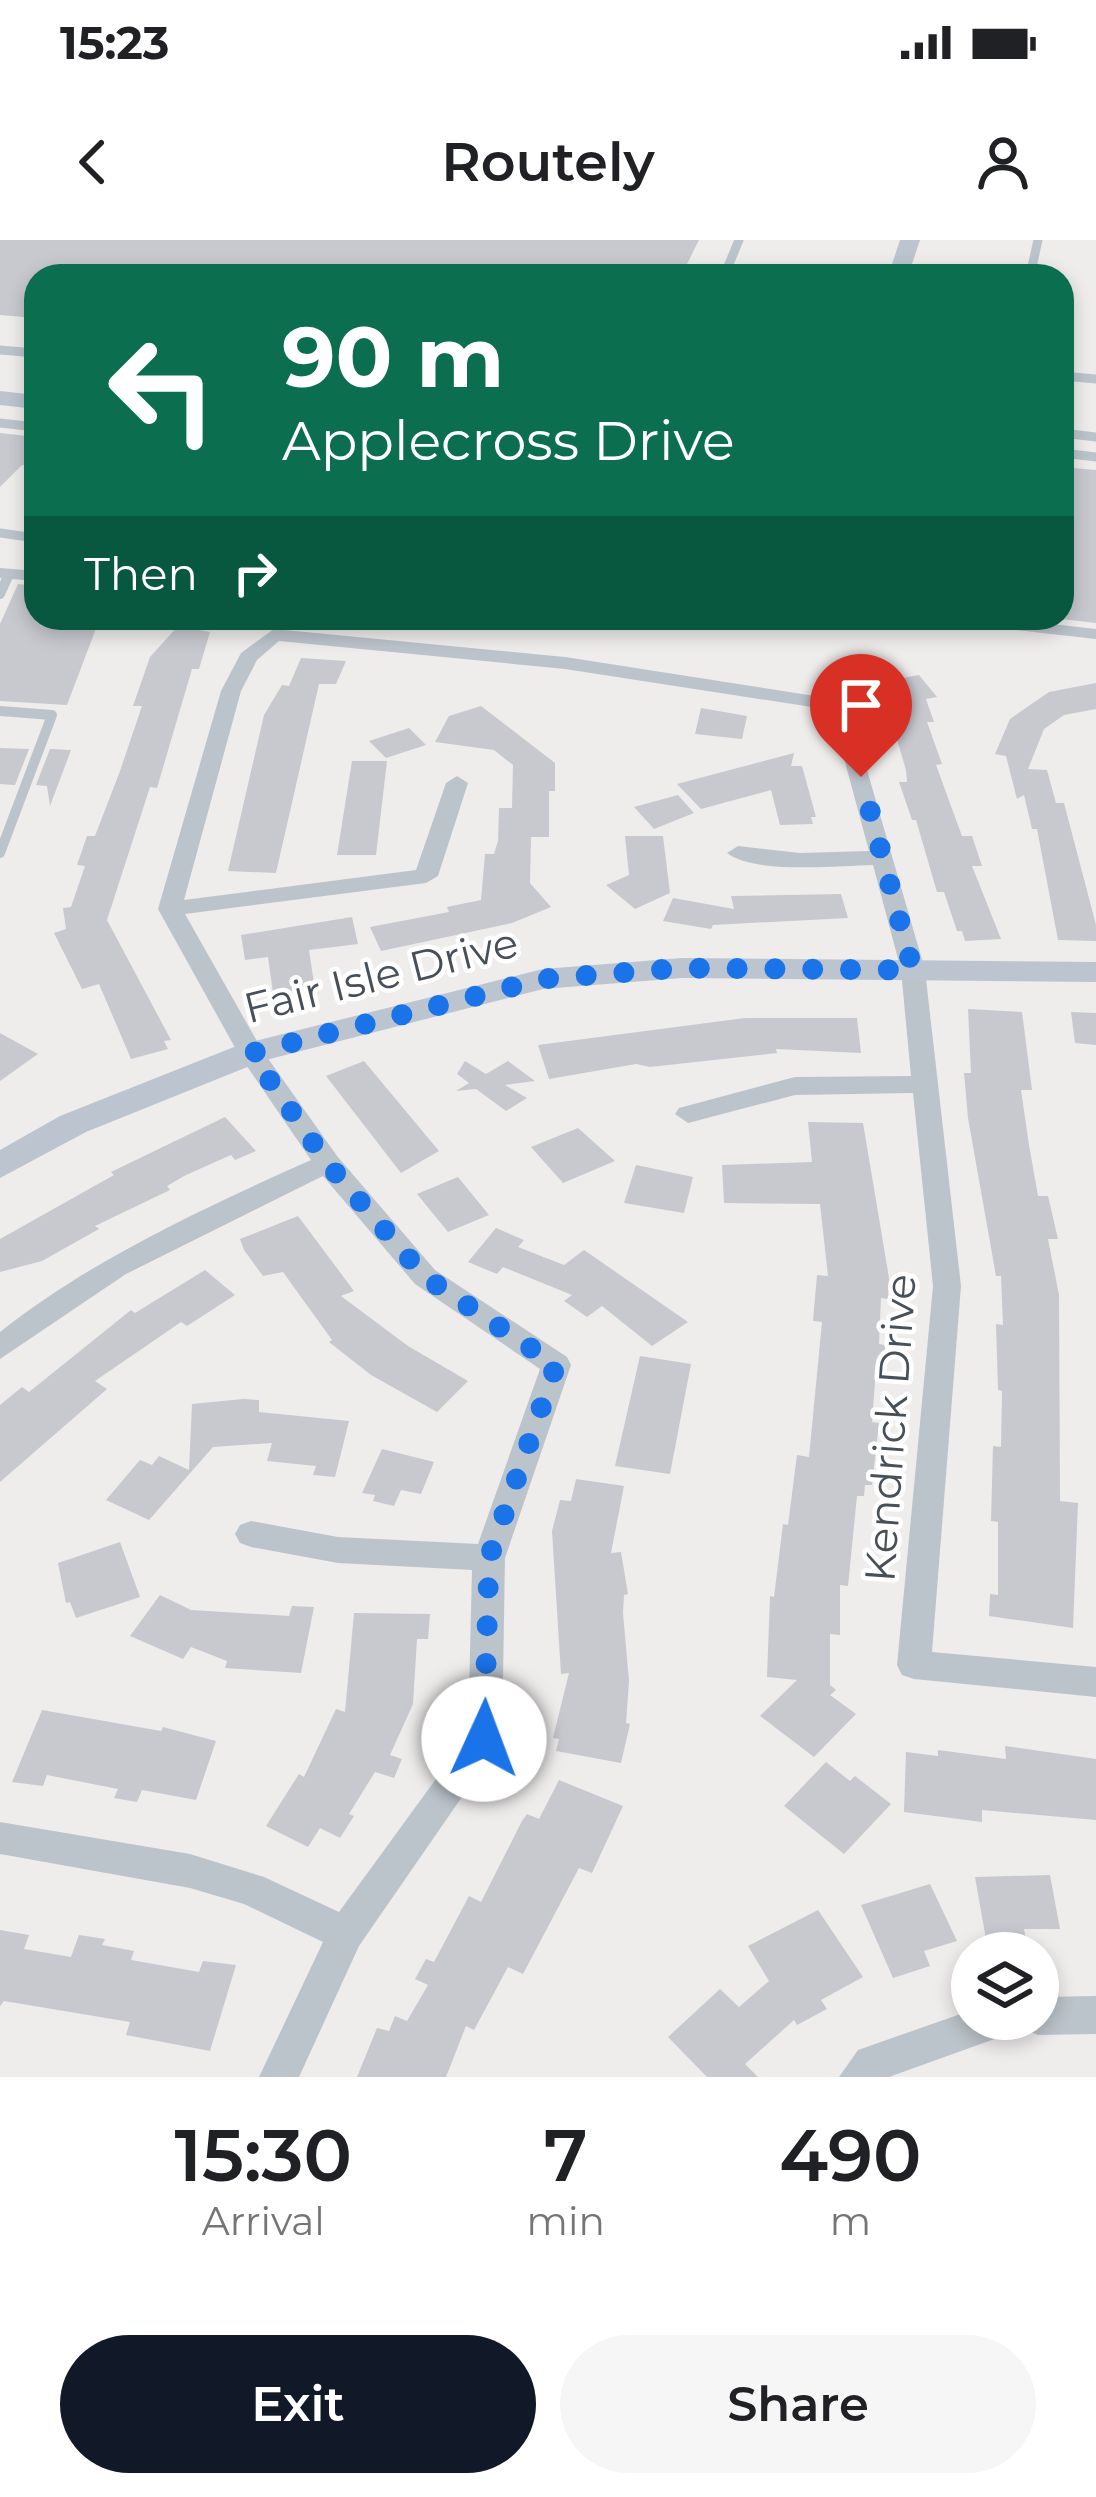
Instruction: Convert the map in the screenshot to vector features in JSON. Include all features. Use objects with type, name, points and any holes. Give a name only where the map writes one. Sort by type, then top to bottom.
[{"type":"street","name":"Kendrick Drive","points":[[170,909],[231,691],[248,657],[274,635],[566,663],[840,705],[913,970],[947,1286],[914,1665],[1096,1682]]},
{"type":"street","points":[[278,2077],[346,1934],[484,1739],[489,1558],[556,1365],[425,1277],[327,1163],[251,1053],[170,909],[426,875],[457,783]]},
{"type":"street","points":[[738,853],[800,860],[882,859]]},
{"type":"street","name":"Fair Isle Drive","points":[[0,1166],[73,1124],[251,1053],[543,979],[682,968],[1096,973]]},
{"type":"street","points":[[688,1114],[796,1086],[923,1084]]},
{"type":"street","points":[[0,1348],[32,1321],[128,1259],[190,1225],[327,1163]]},
{"type":"street","points":[[251,1534],[338,1550],[489,1558]]},
{"type":"street","points":[[0,1838],[190,1871],[251,1889],[346,1934]]},
{"type":"street","points":[[1059,2016],[1096,2015]]},
{"type":"street","points":[[860,2077],[872,2064],[951,2036]]},
{"type":"lane","points":[[0,594],[5,573]]},
{"type":"lane","points":[[1061,630],[1096,634]]},
{"type":"lane","points":[[0,711],[52,715],[0,854]]},
{"type":"lane","points":[[0,806],[17,806]]},
{"type":"building","points":[[0,240],[699,240],[687,264],[24,264],[24,317],[0,315]]},
{"type":"building","points":[[0,433],[24,436],[24,465],[0,487]]},
{"type":"building","points":[[1074,468],[1096,470],[1096,623],[1074,620]]},
{"type":"building","points":[[18,584],[24,585],[24,630],[95,630],[67,705],[0,701],[0,624]]},
{"type":"building","points":[[174,630],[210,632],[199,669],[192,669],[157,788],[150,787],[107,920],[171,1040],[164,1041],[168,1049],[131,1059],[99,984],[82,989],[54,933],[66,929],[63,908],[71,907],[85,866],[77,865],[87,836],[95,836],[120,771],[142,706],[133,706],[150,657]]},
{"type":"building","points":[[301,658],[346,661],[336,684],[319,684],[276,873],[228,871],[264,715],[282,685],[289,686]]},
{"type":"building","points":[[919,675],[937,697],[926,699],[934,722],[927,722],[942,764],[936,765],[962,836],[972,836],[982,866],[972,866],[1001,939],[965,941],[962,931],[957,931],[944,892],[937,892],[916,820],[912,820],[899,782],[907,782],[906,770],[880,682]]},
{"type":"building","points":[[1096,683],[1096,709],[1064,715],[1044,729],[1028,769],[1047,770],[1056,803],[1064,803],[1096,925],[1096,941],[1058,940],[1037,829],[1032,829],[1024,795],[1017,799],[1006,756],[995,754],[1010,719],[1049,692]]},
{"type":"building","points":[[481,706],[555,763],[555,791],[549,791],[549,837],[531,837],[530,883],[551,907],[512,923],[381,951],[370,927],[449,912],[447,907],[481,900],[485,854],[494,854],[498,841],[499,808],[512,808],[513,765],[494,750],[435,742],[449,716]]},
{"type":"building","points":[[701,708],[747,716],[742,739],[695,734]]},
{"type":"building","points":[[409,728],[426,745],[386,758],[369,741]]},
{"type":"building","points":[[0,748],[29,749],[15,785],[0,784]]},
{"type":"building","points":[[50,749],[71,750],[50,806],[47,786],[36,785]]},
{"type":"building","points":[[794,753],[791,766],[802,766],[816,817],[811,817],[813,824],[780,825],[771,790],[701,809],[677,784]]},
{"type":"building","points":[[352,761],[387,761],[376,855],[337,855]]},
{"type":"building","points":[[678,795],[694,813],[654,829],[634,807]]},
{"type":"building","points":[[625,836],[663,836],[670,893],[635,909],[606,885],[629,875]]},
{"type":"building","points":[[841,894],[848,918],[713,925],[711,929],[663,921],[673,898],[734,909],[731,896]]},
{"type":"building","points":[[352,917],[358,944],[309,950],[317,1004],[280,1008],[279,1000],[274,1000],[268,957],[245,960],[241,935]]},
{"type":"building","points":[[968,1009],[1022,1012],[1032,1090],[1021,1090],[1029,1145],[1038,1196],[1048,1196],[1058,1239],[1048,1239],[1059,1295],[1060,1501],[1078,1503],[1073,1628],[989,1616],[990,1594],[998,1595],[998,1522],[991,1521],[993,1446],[1001,1447],[996,1324],[1003,1325],[1001,1276],[996,1276],[968,1118],[964,1073],[971,1073]]},
{"type":"building","points":[[1071,1012],[1096,1013],[1096,1045],[1075,1043]]},
{"type":"building","points":[[745,1018],[857,1018],[861,1053],[776,1049],[777,1053],[650,1067],[636,1064],[549,1079],[538,1045]]},
{"type":"building","points":[[0,1033],[38,1054],[0,1081]]},
{"type":"building","points":[[364,1061],[439,1151],[401,1173],[326,1076]]},
{"type":"building","points":[[465,1061],[486,1074],[508,1061],[535,1081],[505,1085],[527,1098],[506,1111],[476,1089],[456,1091],[469,1083],[457,1074]]},
{"type":"building","points":[[225,1117],[256,1151],[235,1160],[231,1155],[186,1175],[167,1186],[170,1190],[95,1226],[99,1229],[42,1261],[0,1272],[0,1239],[114,1175],[111,1172]]},
{"type":"building","points":[[808,1122],[863,1123],[889,1278],[888,1299],[881,1298],[879,1344],[885,1345],[884,1369],[876,1368],[872,1422],[879,1423],[872,1485],[865,1485],[864,1496],[857,1496],[848,1586],[840,1585],[840,1635],[830,1634],[830,1685],[836,1690],[830,1695],[856,1714],[814,1757],[760,1716],[797,1680],[767,1677],[770,1596],[774,1597],[783,1524],[788,1525],[797,1455],[809,1457],[822,1322],[813,1321],[817,1275],[828,1276],[820,1204],[724,1203],[722,1165],[812,1162]]},
{"type":"building","points":[[578,1128],[615,1161],[563,1183],[531,1147]]},
{"type":"building","points":[[636,1165],[693,1177],[684,1213],[624,1203]]},
{"type":"building","points":[[458,1177],[489,1215],[448,1232],[417,1194]]},
{"type":"building","points":[[298,1216],[354,1291],[341,1296],[408,1346],[468,1381],[437,1412],[371,1375],[329,1342],[332,1340],[283,1272],[263,1276],[244,1250],[240,1239]]},
{"type":"building","points":[[496,1228],[524,1240],[518,1247],[564,1265],[584,1250],[688,1322],[652,1346],[602,1306],[587,1317],[564,1301],[572,1295],[503,1267],[497,1274],[468,1262]]},
{"type":"building","points":[[205,1270],[235,1295],[187,1326],[181,1322],[95,1381],[107,1389],[0,1482],[0,1405],[22,1387],[29,1392],[131,1310],[135,1313]]},
{"type":"building","points":[[640,1356],[691,1364],[670,1474],[615,1466]]},
{"type":"building","points":[[259,1400],[259,1412],[349,1421],[335,1477],[313,1475],[316,1466],[267,1461],[272,1443],[213,1447],[149,1520],[106,1500],[140,1460],[152,1465],[159,1456],[189,1470],[192,1404]]},
{"type":"building","points":[[382,1449],[434,1462],[421,1494],[401,1490],[394,1506],[362,1493]]},
{"type":"building","points":[[576,1479],[624,1486],[611,1553],[621,1552],[628,1594],[624,1595],[623,1613],[629,1681],[626,1723],[630,1724],[621,1763],[556,1751],[559,1739],[553,1738],[569,1673],[561,1674],[552,1531],[560,1500],[571,1501]]},
{"type":"building","points":[[120,1542],[140,1597],[76,1618],[70,1602],[66,1603],[58,1563]]},
{"type":"building","points":[[160,1595],[191,1610],[289,1616],[292,1606],[314,1607],[301,1673],[225,1668],[227,1661],[191,1647],[183,1659],[130,1636]]},
{"type":"building","points":[[354,1613],[430,1614],[428,1639],[417,1639],[413,1704],[390,1755],[402,1759],[394,1778],[375,1772],[340,1838],[320,1828],[308,1847],[266,1826],[299,1774],[304,1777],[336,1709],[345,1712]]},
{"type":"building","points":[[42,1710],[161,1731],[163,1727],[216,1741],[196,1800],[142,1790],[137,1802],[114,1798],[118,1789],[47,1775],[43,1786],[12,1782]]},
{"type":"building","points":[[1005,1746],[1096,1759],[1096,1820],[982,1810],[982,1822],[904,1812],[906,1752],[938,1756],[938,1750],[1006,1759]]},
{"type":"building","points":[[826,1762],[850,1781],[855,1776],[891,1804],[844,1854],[784,1806]]},
{"type":"building","points":[[559,1780],[623,1806],[592,1873],[579,1868],[523,1974],[508,1967],[474,2030],[466,2026],[446,2077],[357,2077],[377,2028],[389,2031],[395,2016],[407,2021],[428,1985],[415,1979],[426,1959],[434,1962],[469,1896],[481,1902],[522,1821],[527,1814],[539,1819]]},
{"type":"building","points":[[1050,1875],[1060,1929],[985,1932],[975,1877]]},
{"type":"building","points":[[930,1884],[953,1932],[951,1943],[924,1951],[930,1966],[893,1978],[861,1905]]},
{"type":"building","points":[[818,1910],[863,1977],[821,2000],[827,2009],[797,2025],[794,2020],[745,2064],[758,2077],[707,2077],[668,2037],[720,1989],[739,2007],[769,1981],[748,1946]]},
{"type":"building","points":[[0,1930],[29,1935],[24,1949],[71,1957],[79,1935],[134,1951],[131,1960],[199,1972],[203,1961],[236,1965],[210,2051],[126,2035],[130,2022],[4,2001],[0,2006]]},
{"type":"route","points":[[484,1739],[489,1558],[556,1365],[425,1277],[327,1163],[251,1053],[543,979],[682,968],[913,970],[861,777]]}]
